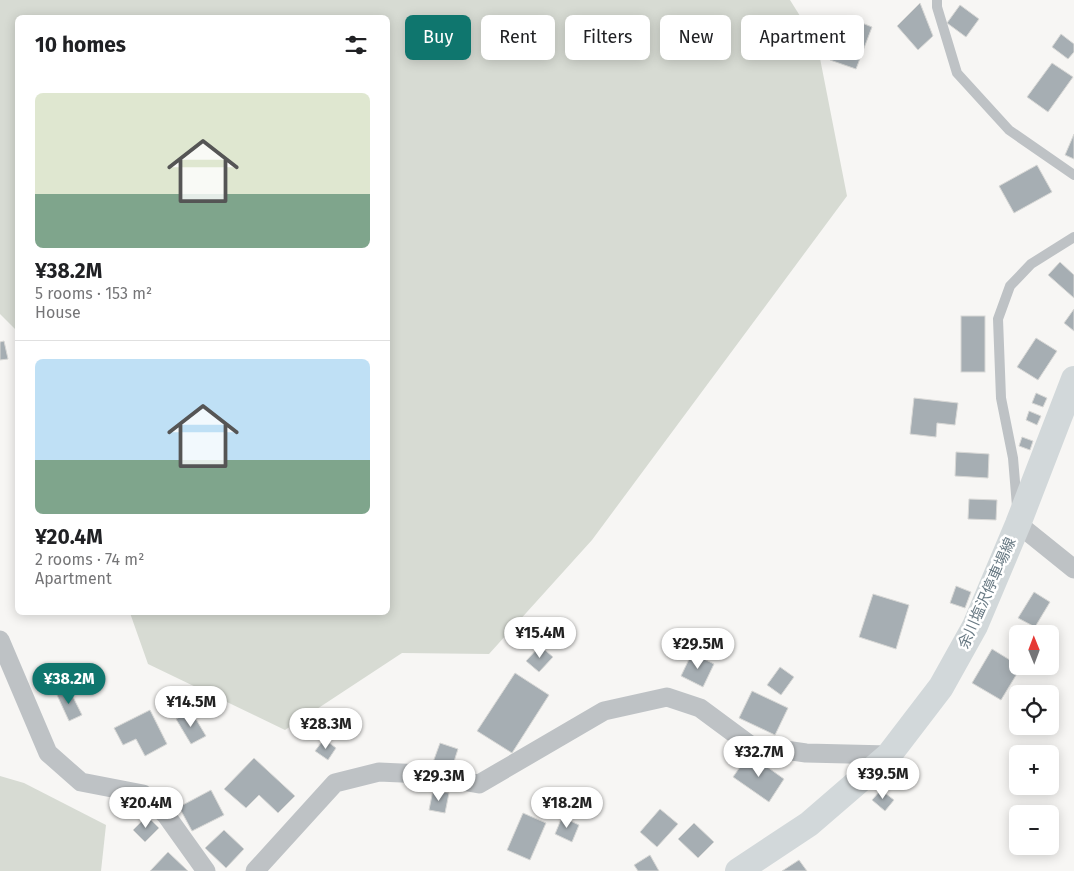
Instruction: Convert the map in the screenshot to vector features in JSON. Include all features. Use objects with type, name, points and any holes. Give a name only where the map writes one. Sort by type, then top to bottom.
[{"type":"main road","name":"余川塩沢停車場線","points":[[738,871],[809,824],[889,754],[941,687],[976,626],[1074,379]]},
{"type":"street","points":[[1018,524],[1074,569]]},
{"type":"street","points":[[0,640],[48,753],[81,782],[143,794],[166,815],[206,871]]},
{"type":"street","points":[[255,871],[335,783],[378,772],[424,774],[479,784],[604,711],[667,697],[700,708],[750,744],[806,754],[889,754]]},
{"type":"lane","points":[[937,0],[937,7],[957,73],[1009,130],[1074,175]]},
{"type":"lane","points":[[1018,524],[1013,458],[1001,398],[998,319],[1010,286],[1031,264],[1074,237]]},
{"type":"shaded area","points":[[0,0],[790,0],[799,15],[741,15],[741,60],[820,60],[847,196],[592,540],[489,654],[402,653],[285,730],[148,664],[131,615],[390,615],[390,15],[15,15],[15,329],[0,314]]},
{"type":"shaded area","points":[[0,776],[24,783],[106,825],[101,871],[0,871]]},
{"type":"building","points":[[920,3],[933,36],[918,50],[897,26]]},
{"type":"building","points":[[960,5],[979,19],[966,37],[947,23]]},
{"type":"building","points":[[864,24],[872,27],[864,48]]},
{"type":"building","points":[[1061,34],[1074,44],[1074,52],[1068,59],[1052,47]]},
{"type":"building","points":[[830,60],[859,60],[856,69]]},
{"type":"building","points":[[1052,63],[1073,77],[1048,112],[1027,97]]},
{"type":"building","points":[[1074,134],[1074,159],[1065,155]]},
{"type":"building","points":[[1037,165],[1052,192],[1014,213],[999,186]]},
{"type":"building","points":[[1060,262],[1074,275],[1074,298],[1048,275]]},
{"type":"building","points":[[1074,309],[1074,331],[1064,323]]},
{"type":"building","points":[[961,316],[985,316],[985,372],[961,372]]},
{"type":"building","points":[[1036,338],[1057,351],[1038,380],[1017,367]]},
{"type":"building","points":[[4,341],[8,359],[0,360],[0,342]]},
{"type":"building","points":[[1036,393],[1047,398],[1043,407],[1032,403]]},
{"type":"building","points":[[914,398],[958,403],[955,425],[937,423],[936,437],[910,434]]},
{"type":"building","points":[[1029,411],[1041,416],[1037,425],[1026,420]]},
{"type":"building","points":[[1022,437],[1033,441],[1030,450],[1019,446]]},
{"type":"building","points":[[956,452],[989,454],[988,478],[955,476]]},
{"type":"building","points":[[969,499],[997,500],[996,520],[968,519]]},
{"type":"building","points":[[956,586],[971,592],[965,608],[950,603]]},
{"type":"building","points":[[1034,592],[1050,602],[1036,625],[1031,625],[1018,618]]},
{"type":"building","points":[[873,594],[909,605],[896,649],[859,637]]},
{"type":"building","points":[[540,646],[553,657],[539,672],[526,661]]},
{"type":"building","points":[[992,649],[1009,659],[1009,675],[1016,675],[1001,700],[972,683]]},
{"type":"building","points":[[692,653],[714,664],[703,687],[681,676]]},
{"type":"building","points":[[780,667],[794,677],[781,695],[767,685]]},
{"type":"building","points":[[515,673],[549,695],[512,753],[477,731]]},
{"type":"building","points":[[69,689],[82,715],[69,721],[57,695]]},
{"type":"building","points":[[752,691],[788,708],[775,735],[739,718]]},
{"type":"building","points":[[150,710],[167,744],[145,756],[136,739],[123,745],[114,728]]},
{"type":"building","points":[[191,711],[206,736],[191,744],[176,719]]},
{"type":"building","points":[[324,739],[336,748],[328,760],[315,751]]},
{"type":"building","points":[[440,743],[458,749],[451,771],[432,765]]},
{"type":"building","points":[[749,754],[784,779],[769,802],[733,777]]},
{"type":"building","points":[[254,758],[295,796],[278,813],[259,795],[246,808],[224,789]]},
{"type":"building","points":[[211,790],[224,815],[192,831],[179,807]]},
{"type":"building","points":[[433,790],[449,793],[445,813],[429,810]]},
{"type":"building","points":[[881,790],[894,800],[885,811],[872,800]]},
{"type":"building","points":[[660,809],[678,824],[657,847],[640,832]]},
{"type":"building","points":[[523,813],[546,823],[530,860],[507,850]]},
{"type":"building","points":[[147,816],[159,828],[145,842],[133,830]]},
{"type":"building","points":[[562,817],[579,825],[572,842],[555,834]]},
{"type":"building","points":[[694,823],[714,842],[698,858],[678,839]]},
{"type":"building","points":[[224,830],[244,849],[226,868],[205,848]]},
{"type":"building","points":[[168,852],[188,871],[150,871]]},
{"type":"building","points":[[650,855],[659,871],[638,871],[634,865]]},
{"type":"building","points":[[799,860],[807,871],[782,871]]}]
